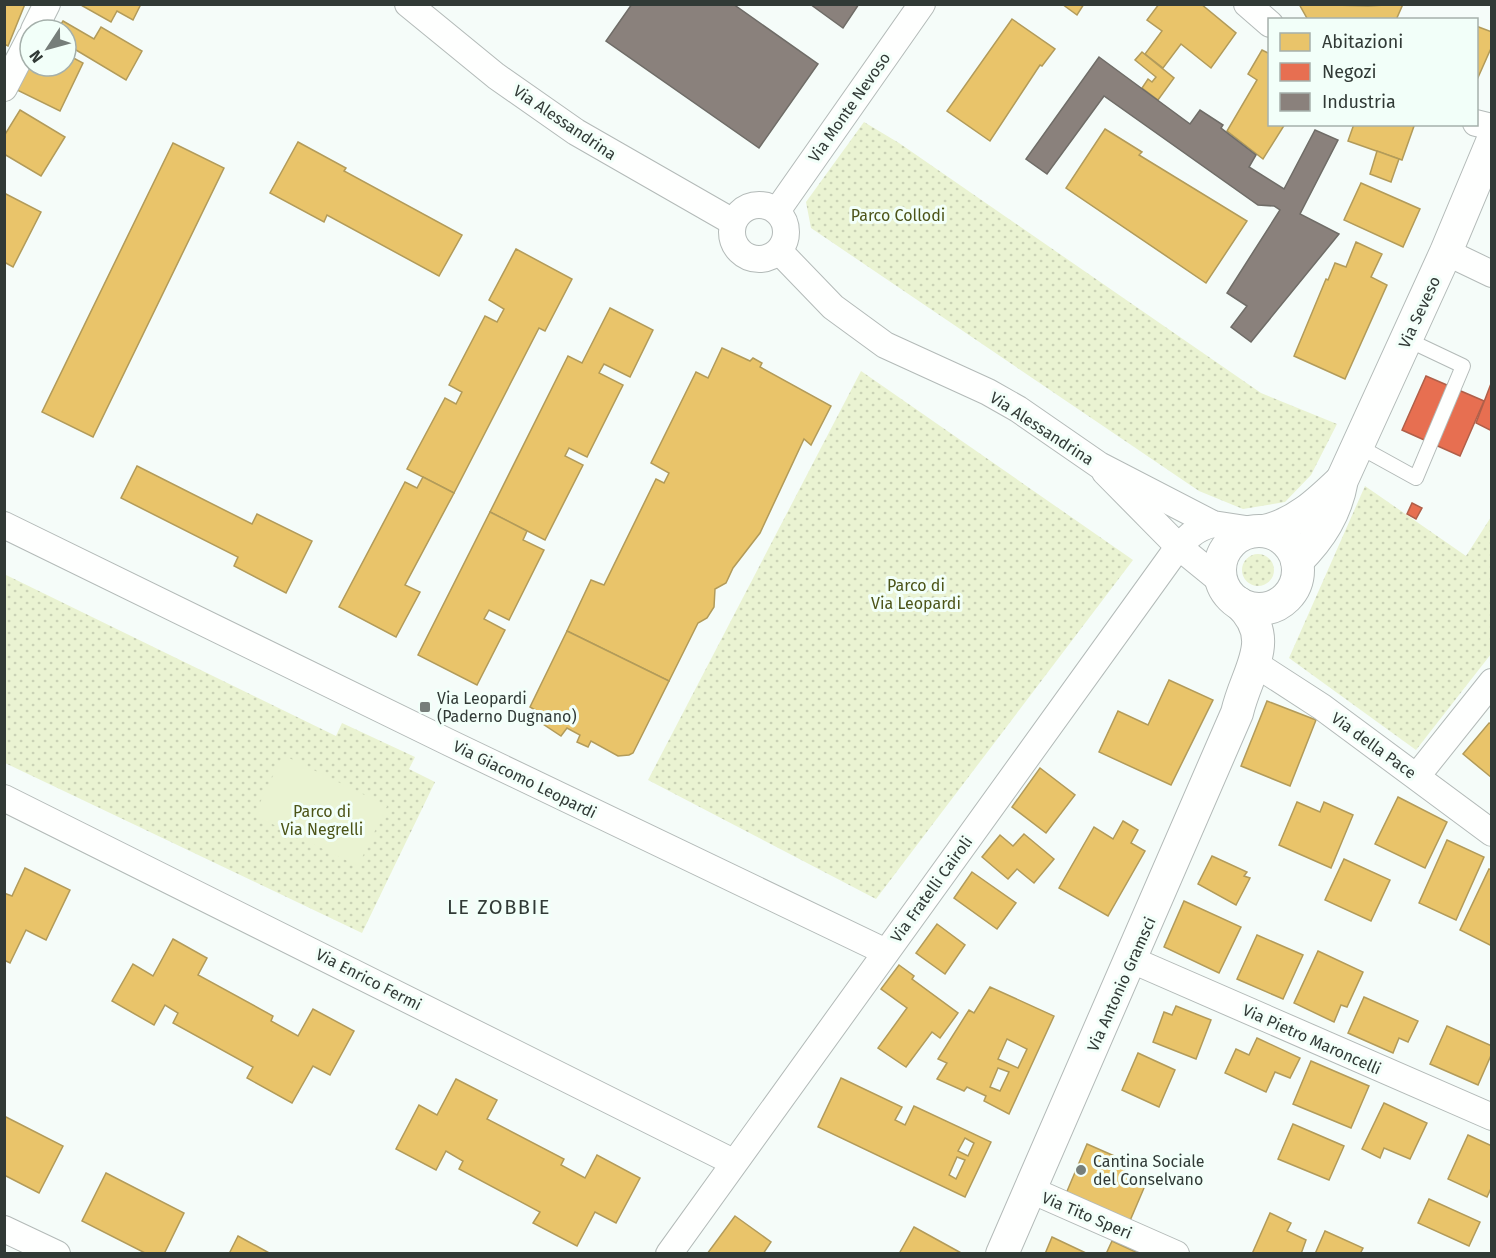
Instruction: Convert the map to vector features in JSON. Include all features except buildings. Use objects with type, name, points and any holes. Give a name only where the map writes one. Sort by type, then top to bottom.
[{"type":"street","points":[[40,18],[47,4]]},
{"type":"street","name":"Via Alessandrina","points":[[408,4],[496,76],[576,132],[733,222]]},
{"type":"street","name":"Via Monte Nevoso","points":[[777,211],[921,4]]},
{"type":"street","points":[[1247,4],[1268,23]]},
{"type":"street","points":[[4,88],[18,62]]},
{"type":"street","name":"Via Seveso","points":[[1297,561],[1318,540],[1338,503],[1342,480],[1446,252],[1491,142]]},
{"type":"street","points":[[752,205],[770,207],[777,211],[786,226],[787,235],[779,251],[763,259],[745,256],[733,241],[733,222],[744,208],[752,205]]},
{"type":"street","name":"Via Alessandrina","points":[[779,251],[832,307],[858,327],[914,360],[998,398],[1099,465],[1213,524],[1261,531]]},
{"type":"street","points":[[1446,252],[1491,274]]},
{"type":"street","name":"Via Alessandrina","points":[[1099,465],[1124,494],[1230,593]]},
{"type":"street","name":"Via Seveso","points":[[1261,531],[1278,528],[1300,517],[1342,480]]},
{"type":"street","name":"Via Fratelli Cairoli","points":[[669,1254],[683,1231],[1179,547],[1188,535],[1199,527],[1213,524]]},
{"type":"street","name":"Via Giacomo Leopardi","points":[[4,525],[450,743],[886,952]]},
{"type":"street","points":[[1261,531],[1285,541],[1297,561],[1297,580],[1287,597],[1277,605],[1264,609],[1251,608],[1230,593],[1221,564],[1228,548],[1236,539],[1261,531]]},
{"type":"street","name":"Via Antonio Gramsci","points":[[1230,593],[1257,625],[1260,667]]},
{"type":"street","name":"Via Antonio Gramsci","points":[[1002,1254],[1238,713],[1242,691],[1260,667],[1287,597]]},
{"type":"street","name":"Via della Pace","points":[[1260,667],[1322,707],[1491,833]]},
{"type":"street","points":[[1417,776],[1491,682]]},
{"type":"street","name":"Via Enrico Fermi","points":[[4,798],[733,1162]]},
{"type":"street","name":"Via Pietro Maroncelli","points":[[1132,960],[1491,1117]]},
{"type":"street","name":"Via Tito Speri","points":[[1031,1190],[1176,1254]]},
{"type":"street","points":[[4,1229],[57,1254]]},
{"type":"street","name":"Via Fratelli Cairoli","points":[[654,1254],[683,1231]]},
{"type":"lane","points":[[1358,446],[1416,478],[1463,366],[1406,339]]},
{"type":"green space","name":"Parco Collodi","points":[[864,122],[899,143],[1261,393],[1337,424],[1311,475],[1285,502],[1243,509],[1199,491],[811,228],[806,202]]},
{"type":"green space","name":"Parco di Via Leopardi","points":[[861,371],[1133,560],[876,899],[648,780]]},
{"type":"green space","points":[[1365,486],[1466,556],[1491,517],[1491,654],[1416,750],[1289,658]]},
{"type":"green space","points":[[1258,554],[1269,559],[1274,570],[1269,581],[1258,586],[1247,581],[1242,570],[1247,559]]},
{"type":"green space","name":"Parco di Via Negrelli","points":[[4,574],[336,736],[342,723],[415,757],[409,769],[435,782],[362,933],[5,763]]},
{"type":"green space","points":[[283,755],[387,806],[358,866],[254,815]]},
{"type":"place","name":"Via Leopardi (Paderno Dugnano)","points":[[425,707]]},
{"type":"place","name":"Cantina Sociale del Conselvano","points":[[1081,1170]]},
{"type":"district","name":"LE ZOBBIE","points":[[499,907]]}]
